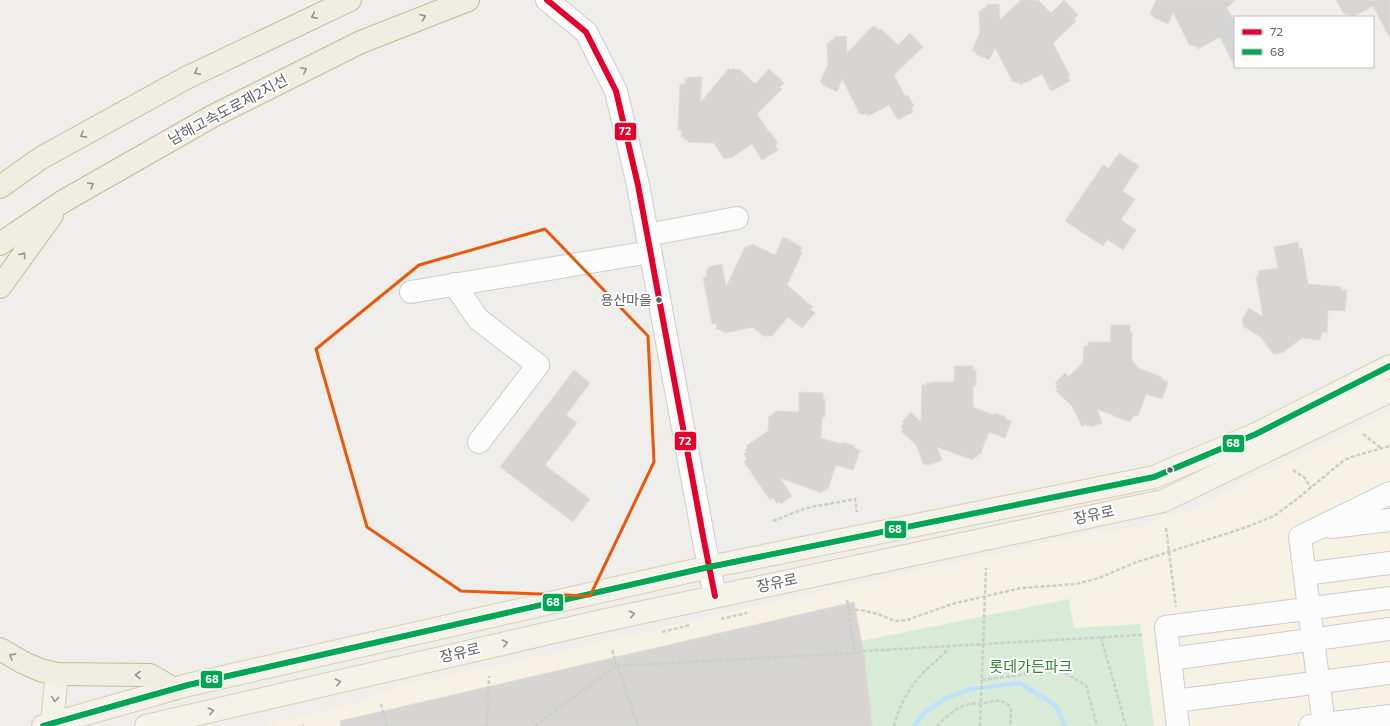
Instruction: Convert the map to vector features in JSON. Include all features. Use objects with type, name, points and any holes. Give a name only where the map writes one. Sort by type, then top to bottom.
[{"type":"highway","points":[[0,187],[41,158],[186,78],[350,0]]},
{"type":"highway","name":"남해고속도로제2지선","points":[[0,244],[62,202],[211,116],[361,42],[468,0]]},
{"type":"highway","points":[[0,170],[41,158]]},
{"type":"highway","points":[[0,287],[62,202]]},
{"type":"highway","points":[[0,649],[22,662],[40,670],[57,674],[150,675],[174,689]]},
{"type":"main road","name":"장유로","points":[[48,725],[174,689],[709,566],[1154,477],[1256,434],[1390,366]]},
{"type":"main road","name":"장유로","points":[[146,726],[189,721],[606,620],[1163,501],[1390,391]]},
{"type":"main road","points":[[48,725],[57,674]]},
{"type":"street","points":[[547,0],[586,32],[616,91],[638,185],[715,596]]},
{"type":"street","points":[[411,292],[648,244],[737,218]]},
{"type":"street","points":[[454,284],[478,320],[538,365],[479,442]]},
{"type":"street","points":[[1390,493],[1300,537],[1318,682],[1319,725],[1390,716]]},
{"type":"street","points":[[1315,529],[1390,520]]},
{"type":"street","points":[[1305,574],[1390,563]]},
{"type":"street","points":[[1178,726],[1166,627],[1390,598]]},
{"type":"street","points":[[1170,658],[1390,628]]},
{"type":"street","points":[[1175,701],[1390,673]]},
{"type":"path","points":[[1363,434],[1382,448]]},
{"type":"path","points":[[849,610],[860,610],[878,614],[895,621],[907,620],[952,604],[1021,588],[1076,584],[1099,578],[1134,563],[1244,528],[1274,516],[1343,461],[1351,457],[1390,446]]},
{"type":"path","points":[[1293,470],[1305,478],[1311,488]]},
{"type":"path","points":[[773,521],[806,508],[855,499],[857,512]]},
{"type":"path","points":[[1166,528],[1176,608]]},
{"type":"path","points":[[980,726],[986,568]]},
{"type":"path","points":[[847,600],[855,653]]},
{"type":"path","points":[[722,618],[746,613]]},
{"type":"path","points":[[662,632],[690,625]]},
{"type":"path","points":[[535,726],[616,666],[1142,635]]},
{"type":"path","points":[[1101,637],[1126,726]]},
{"type":"path","points":[[894,726],[901,705],[909,689],[929,666],[944,655],[949,646]]},
{"type":"path","points":[[612,650],[616,666],[638,726]]},
{"type":"path","points":[[982,678],[1059,670],[1086,684],[1097,726]]},
{"type":"path","points":[[488,726],[489,676]]},
{"type":"path","points":[[937,726],[945,718],[971,703],[981,704],[995,700],[1003,701],[1009,705],[1011,710],[1010,726]]},
{"type":"path","points":[[381,704],[387,726]]},
{"type":"highlighted area","points":[[545,229],[648,336],[654,462],[590,596],[461,591],[367,527],[316,349],[419,265]]},
{"type":"shaded area","points":[[1390,412],[1390,726],[257,726],[357,702],[399,685],[561,651],[747,608],[1098,531],[1132,528],[1196,508],[1243,481]]},
{"type":"green space","name":"롯데가든파크","points":[[1069,599],[1074,628],[1140,624],[1154,726],[872,726],[861,641]]},
{"type":"building","points":[[1021,0],[1038,0],[1051,13],[1064,0],[1078,15],[1074,19],[1076,21],[1053,43],[1070,76],[1068,77],[1070,81],[1051,91],[1042,74],[1020,85],[1019,82],[1013,82],[995,48],[989,60],[972,51],[980,32],[979,11],[986,8],[986,5],[999,4],[1000,20]]},
{"type":"building","points":[[1156,0],[1235,0],[1227,8],[1234,20],[1234,65],[1220,37],[1198,49],[1197,46],[1190,46],[1173,12],[1168,24],[1150,14]]},
{"type":"building","points":[[1336,0],[1390,0],[1390,38],[1373,6],[1354,16],[1350,14],[1347,16],[1346,13],[1344,14]]},
{"type":"building","points":[[873,26],[880,30],[881,29],[898,45],[910,33],[923,47],[894,75],[905,96],[908,95],[914,106],[911,108],[913,112],[898,120],[889,105],[868,116],[866,113],[863,115],[862,113],[860,114],[842,79],[837,92],[820,82],[828,64],[827,43],[830,43],[830,40],[834,40],[834,37],[846,36],[847,53]]},
{"type":"building","points":[[729,68],[731,70],[733,68],[736,70],[739,69],[755,84],[769,69],[784,83],[779,88],[782,89],[757,114],[778,143],[775,145],[778,150],[762,160],[752,144],[731,158],[724,159],[714,143],[688,142],[688,140],[684,140],[684,137],[681,137],[682,131],[678,130],[680,84],[685,84],[685,78],[688,79],[688,77],[702,77],[700,103]]},
{"type":"building","points":[[1119,153],[1139,166],[1122,191],[1135,199],[1121,220],[1136,230],[1123,250],[1107,239],[1103,246],[1065,221],[1103,165],[1109,168]]},
{"type":"building","points":[[783,237],[802,247],[800,252],[802,253],[787,285],[813,307],[811,309],[815,313],[802,328],[788,317],[771,337],[769,335],[767,337],[765,335],[763,336],[753,327],[725,333],[724,331],[721,331],[721,329],[717,330],[716,323],[712,324],[703,277],[707,277],[706,270],[709,269],[708,267],[722,264],[726,287],[745,247],[747,248],[752,244],[775,255]]},
{"type":"building","points":[[1298,242],[1299,249],[1302,248],[1308,284],[1341,287],[1341,290],[1347,290],[1345,311],[1328,310],[1327,333],[1322,332],[1320,340],[1302,338],[1277,355],[1275,353],[1273,354],[1261,337],[1243,326],[1244,324],[1242,323],[1242,319],[1249,308],[1263,317],[1256,276],[1259,276],[1258,271],[1278,268],[1274,247]]},
{"type":"building","points":[[1111,325],[1130,325],[1130,332],[1132,332],[1132,360],[1138,368],[1162,377],[1162,379],[1168,382],[1162,399],[1146,394],[1138,416],[1134,415],[1130,422],[1097,409],[1102,423],[1091,427],[1090,425],[1087,426],[1086,424],[1082,426],[1072,406],[1056,391],[1058,389],[1055,387],[1057,385],[1055,383],[1065,373],[1069,377],[1083,362],[1084,346],[1088,346],[1088,342],[1110,342]]},
{"type":"building","points":[[955,366],[973,366],[973,370],[976,370],[976,386],[973,386],[973,407],[993,415],[994,413],[1006,417],[1005,419],[1011,421],[1005,438],[989,432],[980,455],[978,454],[973,460],[937,447],[942,460],[929,465],[924,465],[916,445],[901,431],[903,429],[901,427],[904,423],[902,422],[911,412],[921,422],[922,385],[926,385],[926,383],[931,382],[954,382]]},
{"type":"building","points":[[574,370],[590,383],[566,415],[577,423],[545,465],[590,499],[573,522],[500,467]]},
{"type":"building","points":[[799,392],[823,393],[823,399],[825,399],[825,417],[822,417],[821,438],[841,444],[842,442],[855,446],[854,448],[860,450],[853,470],[836,465],[828,489],[826,488],[825,491],[823,490],[822,493],[780,478],[792,496],[781,504],[779,502],[777,504],[773,498],[770,500],[744,462],[747,459],[744,454],[747,452],[745,450],[748,448],[746,446],[768,431],[769,416],[772,416],[775,411],[799,412]]},
{"type":"building","points":[[854,602],[865,659],[872,726],[341,726],[340,721]]},
{"type":"waterway","points":[[914,726],[926,711],[945,699],[971,689],[1020,683],[1056,706],[1065,726]]},
{"type":"transit line","name":"72","points":[[547,0],[586,32],[616,91],[638,185],[715,596]]},
{"type":"transit line","name":"68","points":[[43,726],[188,685],[709,567],[1154,477],[1256,434],[1390,366]]},
{"type":"place","name":"용산마을","points":[[659,300]]}]
